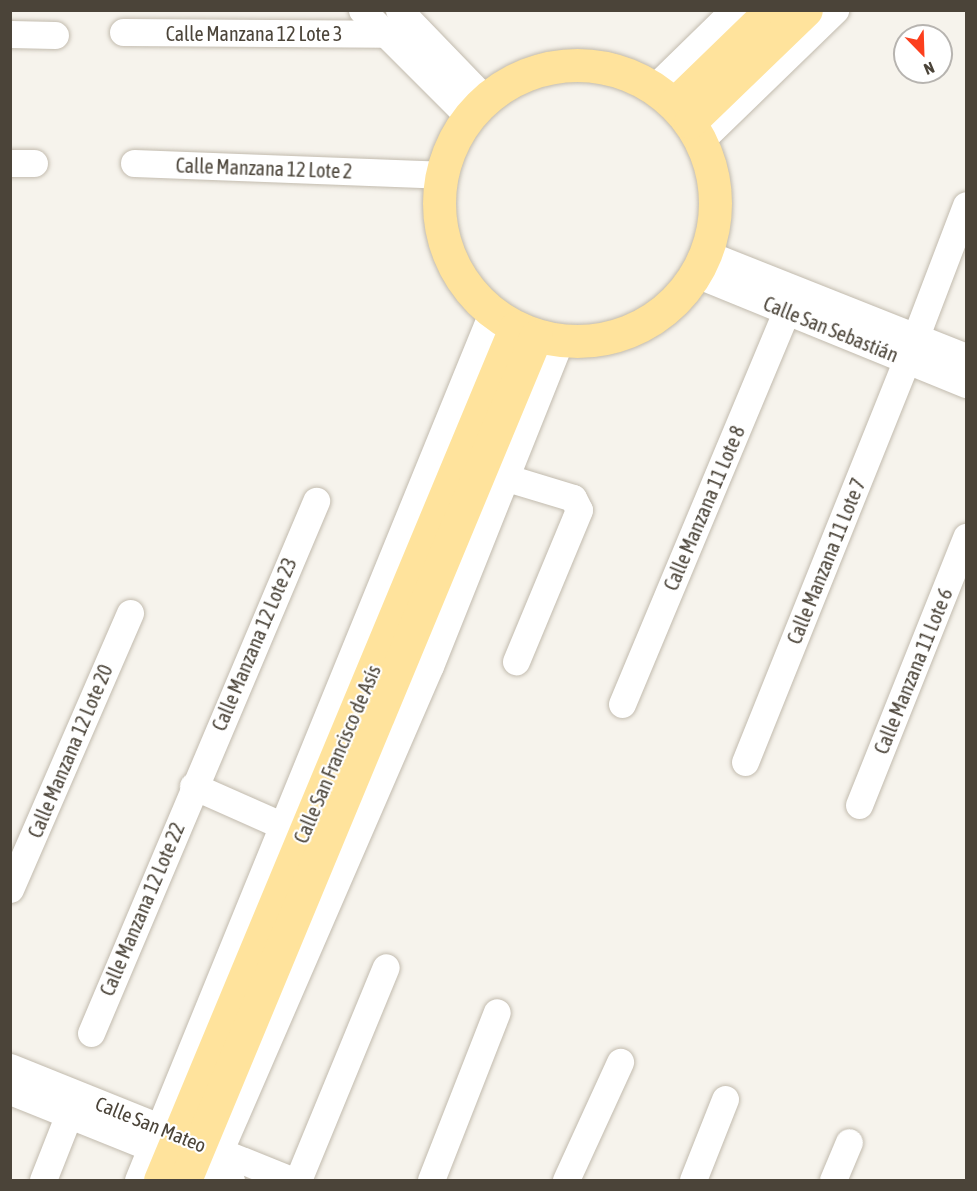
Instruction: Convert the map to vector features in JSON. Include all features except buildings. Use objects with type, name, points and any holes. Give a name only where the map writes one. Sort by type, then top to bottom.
[{"type":"main road","points":[[680,114],[771,10]]},
{"type":"main road","points":[[680,114],[806,10]]},
{"type":"main road","points":[[568,65],[613,70],[680,114],[716,196],[701,264],[661,314],[613,337],[526,330],[458,278],[440,227],[441,176],[451,145],[477,108],[524,76],[568,65]]},
{"type":"main road","name":"Calle San Francisco de Asís","points":[[188,1160],[526,330]]},
{"type":"street","points":[[362,10],[385,34],[477,108]]},
{"type":"street","points":[[399,10],[477,108]]},
{"type":"street","points":[[680,114],[734,10]]},
{"type":"street","points":[[680,114],[835,10]]},
{"type":"street","name":"Calle Manzana 12 Lote 3","points":[[123,32],[385,34]]},
{"type":"street","points":[[10,34],[55,35]]},
{"type":"street","name":"Calle Manzana 12 Lote 2","points":[[134,163],[441,176]]},
{"type":"street","name":"Calle Manzana 11 Lote 7","points":[[745,762],[966,205]]},
{"type":"street","name":"Calle San Sebastián","points":[[701,264],[786,311],[911,348],[966,357]]},
{"type":"street","name":"Calle San Sebastián","points":[[701,264],[911,348],[966,384]]},
{"type":"street","name":"Calle Manzana 11 Lote 8","points":[[622,704],[786,311]]},
{"type":"street","name":"Calle San Francisco de Asís","points":[[138,1180],[188,1160],[430,666],[504,477],[526,330]]},
{"type":"street","name":"Calle San Francisco de Asís","points":[[188,1160],[281,825],[526,330]]},
{"type":"street","points":[[504,477],[573,498],[579,510],[516,661]]},
{"type":"street","name":"Calle Manzana 12 Lote 23","points":[[193,786],[316,501]]},
{"type":"street","name":"Calle Manzana 11 Lote 6","points":[[859,805],[966,537]]},
{"type":"street","name":"Calle Manzana 12 Lote 20","points":[[10,889],[130,613]]},
{"type":"street","name":"Calle San Francisco de Asís","points":[[193,786],[281,825]]},
{"type":"street","name":"Calle Manzana 12 Lote 22","points":[[91,1033],[193,786]]},
{"type":"street","points":[[298,1180],[386,967]]},
{"type":"street","points":[[431,1180],[497,1012]]},
{"type":"street","points":[[566,1180],[620,1062]]},
{"type":"street","name":"Calle San Mateo","points":[[10,1067],[188,1160]]},
{"type":"street","name":"Calle San Mateo","points":[[10,1091],[188,1160],[291,1180]]},
{"type":"street","points":[[693,1180],[725,1099]]},
{"type":"street","points":[[43,1180],[69,1114]]},
{"type":"street","points":[[833,1180],[849,1142]]}]
